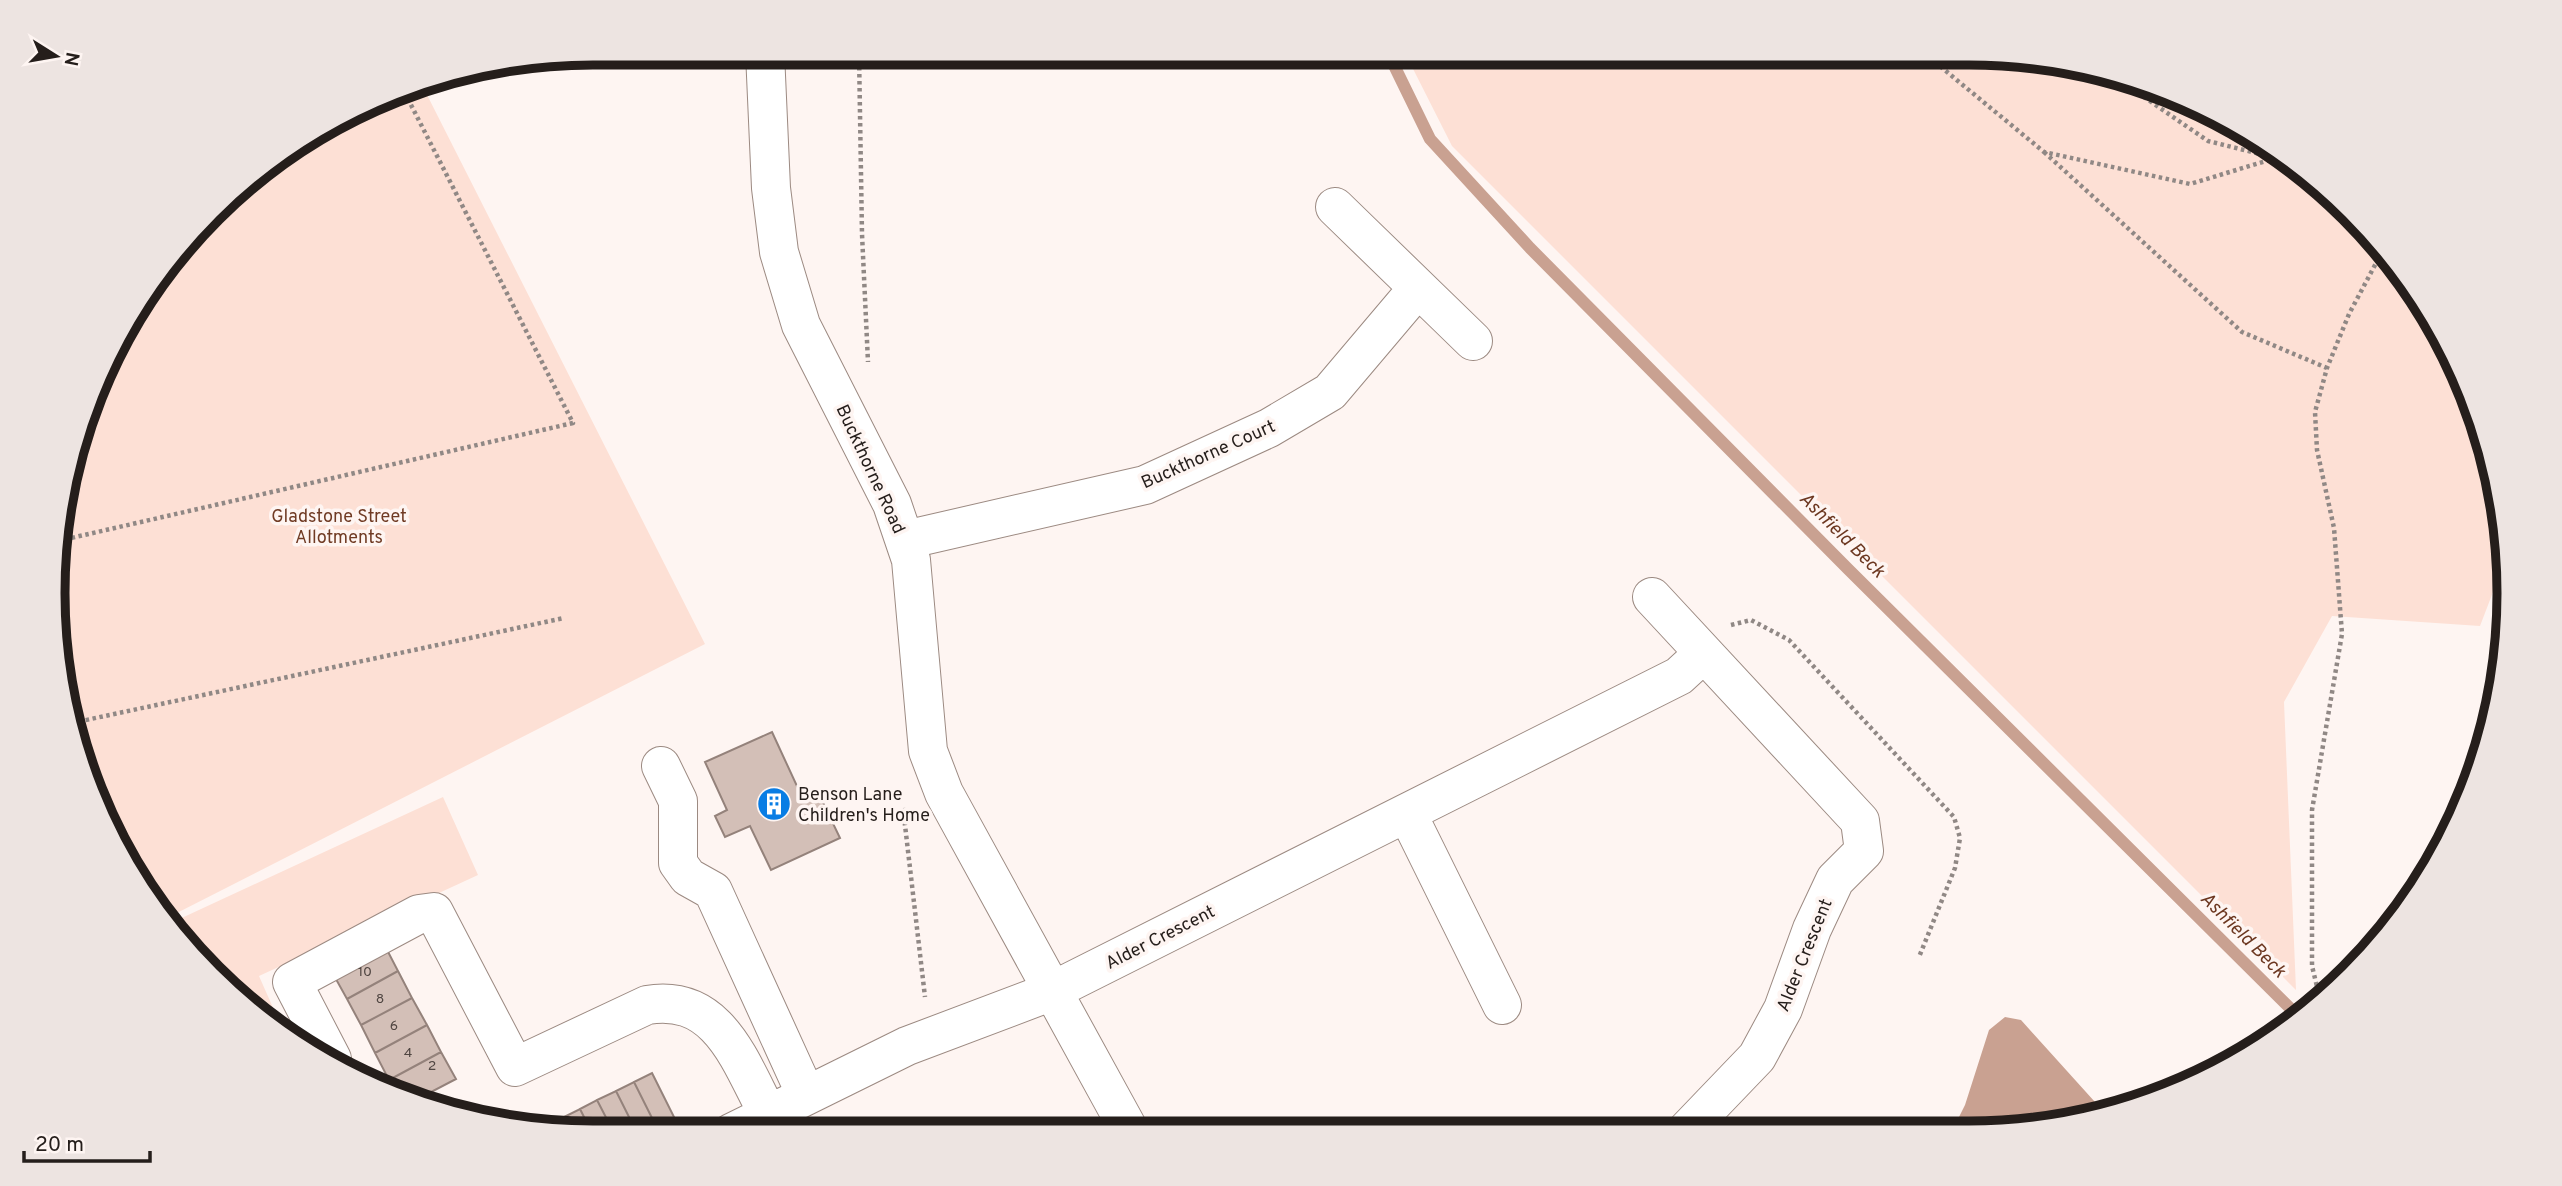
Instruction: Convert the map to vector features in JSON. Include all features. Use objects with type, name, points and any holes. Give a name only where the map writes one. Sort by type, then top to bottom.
[{"type":"street","name":"Buckthorne Road","points":[[766,65],[771,188],[779,252],[801,326],[892,504],[905,540],[911,561],[928,751],[944,793],[1050,992],[1123,1121]]},
{"type":"street","points":[[1335,207],[1473,341]]},
{"type":"street","name":"Buckthorne Court","points":[[905,540],[1145,485],[1269,428],[1330,391],[1418,288]]},
{"type":"street","name":"Alder Crescent","points":[[1652,597],[1860,821],[1864,851],[1835,880],[1812,929],[1783,1009],[1757,1057],[1696,1121]]},
{"type":"street","name":"Alder Crescent","points":[[754,1121],[923,1040],[1050,992],[1679,676],[1704,653]]},
{"type":"street","points":[[661,766],[678,801],[678,863],[688,877],[713,891],[806,1095]]},
{"type":"street","points":[[1407,813],[1502,1005]]},
{"type":"street","points":[[327,1048],[292,982],[419,914],[434,912],[515,1067],[647,1005],[670,1001],[693,1008],[715,1024],[735,1053],[768,1114]]},
{"type":"path","points":[[859,65],[862,234],[868,365]]},
{"type":"path","points":[[1940,65],[2044,152],[2242,332],[2327,368]]},
{"type":"path","points":[[2137,93],[2208,141],[2263,155]]},
{"type":"path","points":[[68,539],[573,423],[408,99],[406,100]]},
{"type":"path","points":[[2044,152],[2190,184],[2270,160]]},
{"type":"path","points":[[2318,989],[2312,966],[2312,810],[2342,634],[2334,528],[2317,450],[2315,412],[2327,368],[2378,260]]},
{"type":"path","points":[[81,721],[564,618]]},
{"type":"path","points":[[1704,653],[1726,627],[1751,620],[1789,640],[1954,817],[1960,838],[1955,868],[1919,957]]},
{"type":"path","points":[[902,794],[922,989],[923,1040]]},
{"type":"green space","points":[[1411,65],[2004,66],[2038,69],[2106,83],[2139,93],[2203,119],[2291,174],[2343,219],[2388,271],[2408,300],[2443,359],[2457,391],[2479,456],[2487,490],[2493,524],[2497,582],[2480,626],[2332,616],[2284,702],[2296,990],[1452,146]]},
{"type":"green space","name":"Gladstone Street Allotments","points":[[426,92],[705,644],[174,915],[136,857],[105,795],[83,730],[69,662],[65,593],[69,524],[93,423],[119,359],[174,271],[219,219],[245,196],[271,174],[329,136],[359,119]]},
{"type":"green space","points":[[443,797],[478,875],[259,976],[277,1016],[219,967],[178,920]]},
{"type":"shaded area","points":[[2005,1017],[2021,1020],[2098,1105],[2038,1117],[1957,1121],[1965,1105],[1989,1030]]},
{"type":"building","name":"Benson Lane Children's Home","points":[[772,732],[802,797],[817,790],[840,838],[771,870],[750,826],[725,837],[715,816],[727,810],[705,762]]},
{"type":"building","points":[[384,944],[398,971],[347,999],[332,972]]},
{"type":"building","points":[[398,971],[412,998],[361,1025],[347,999]]},
{"type":"building","points":[[412,998],[427,1025],[375,1053],[361,1025]]},
{"type":"building","points":[[427,1025],[441,1052],[389,1080],[375,1053]]},
{"type":"building","points":[[441,1052],[456,1079],[427,1094],[389,1080]]},
{"type":"building","points":[[652,1073],[675,1119],[654,1121],[634,1082]]},
{"type":"building","points":[[634,1082],[654,1121],[631,1121],[616,1091]]},
{"type":"building","points":[[616,1091],[631,1121],[608,1121],[597,1100]]},
{"type":"building","points":[[597,1100],[608,1121],[586,1121],[580,1109]]},
{"type":"building","points":[[580,1109],[586,1121],[563,1120],[562,1118]]},
{"type":"waterway","name":"Ashfield Beck","points":[[1394,65],[1430,139],[1530,248],[1848,569],[2293,1011]]},
{"type":"place","name":"Benson Lane Children's Home","points":[[774,804]]}]
